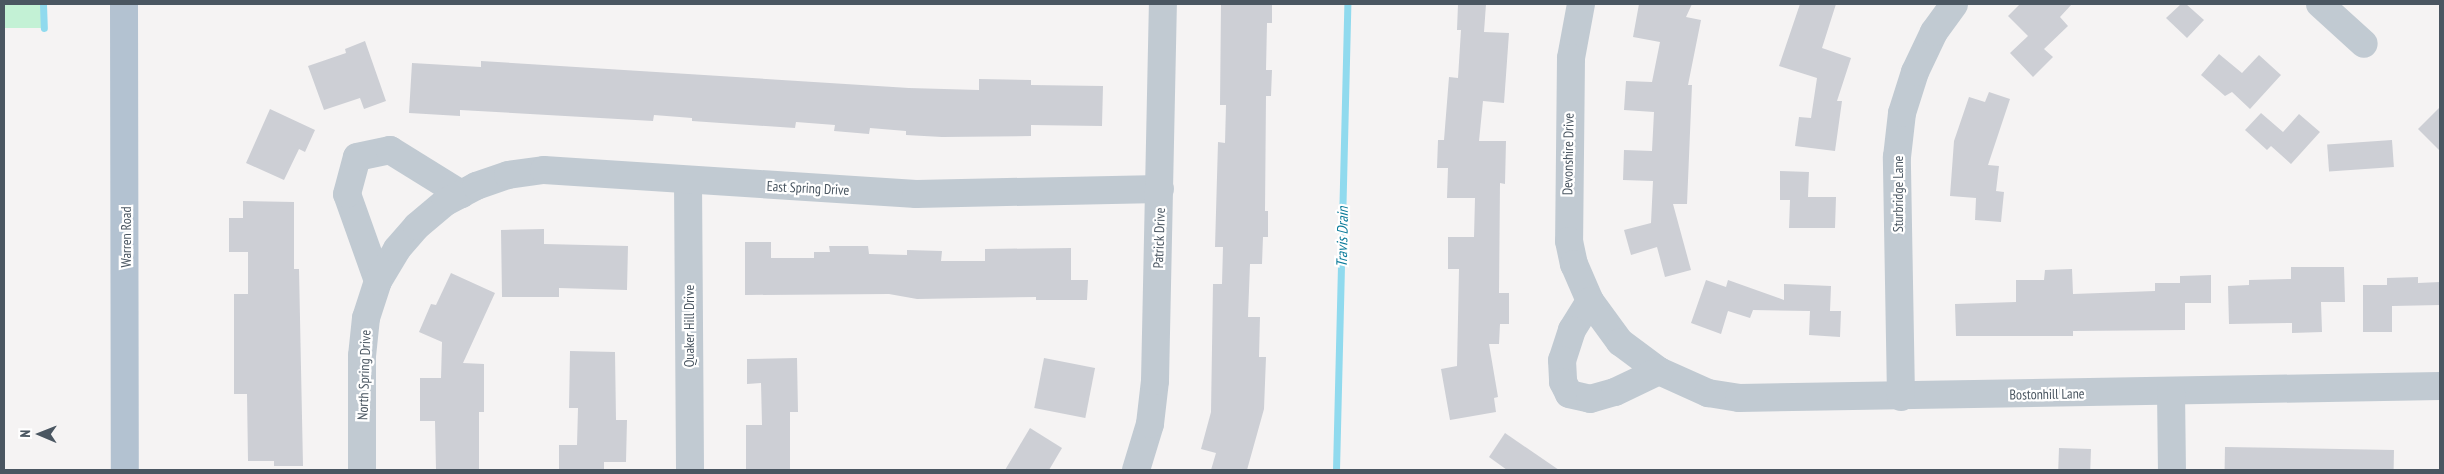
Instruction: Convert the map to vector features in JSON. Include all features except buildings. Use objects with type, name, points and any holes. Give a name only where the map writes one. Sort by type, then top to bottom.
[{"type":"main road","name":"Warren Road","points":[[124,4],[125,470]]},
{"type":"street","name":"Patrick Drive","points":[[1136,470],[1150,424],[1155,382],[1163,4]]},
{"type":"street","name":"Devonshire Drive","points":[[1581,4],[1570,58],[1566,218],[1574,264],[1590,301],[1620,342]]},
{"type":"street","name":"Sturbridge Lane","points":[[1901,396],[1897,157],[1902,114],[1915,72],[1934,32],[1954,4]]},
{"type":"street","points":[[2320,4],[2364,44]]},
{"type":"street","points":[[378,281],[347,194],[358,157],[390,150],[461,194]]},
{"type":"street","name":"East Spring Drive","points":[[416,226],[461,194],[508,175],[544,170],[688,181],[916,194],[1160,189]]},
{"type":"street","name":"Quaker Hill Drive","points":[[688,181],[690,470]]},
{"type":"street","name":"North Spring Drive","points":[[362,470],[362,356],[366,318],[378,281],[397,249],[416,226]]},
{"type":"street","points":[[1590,301],[1572,330],[1562,360],[1563,382],[1570,394],[1590,399],[1615,392],[1659,371]]},
{"type":"street","name":"Bostonhill Lane","points":[[1620,342],[1659,371],[1708,393],[1739,398],[2440,386]]},
{"type":"street","points":[[2171,392],[2172,470]]},
{"type":"green space","points":[[4,4],[43,4],[43,28],[4,28]]},
{"type":"waterway","points":[[43,4],[44,28]]},
{"type":"waterway","name":"Travis Drain","points":[[1336,470],[1347,4]]}]
